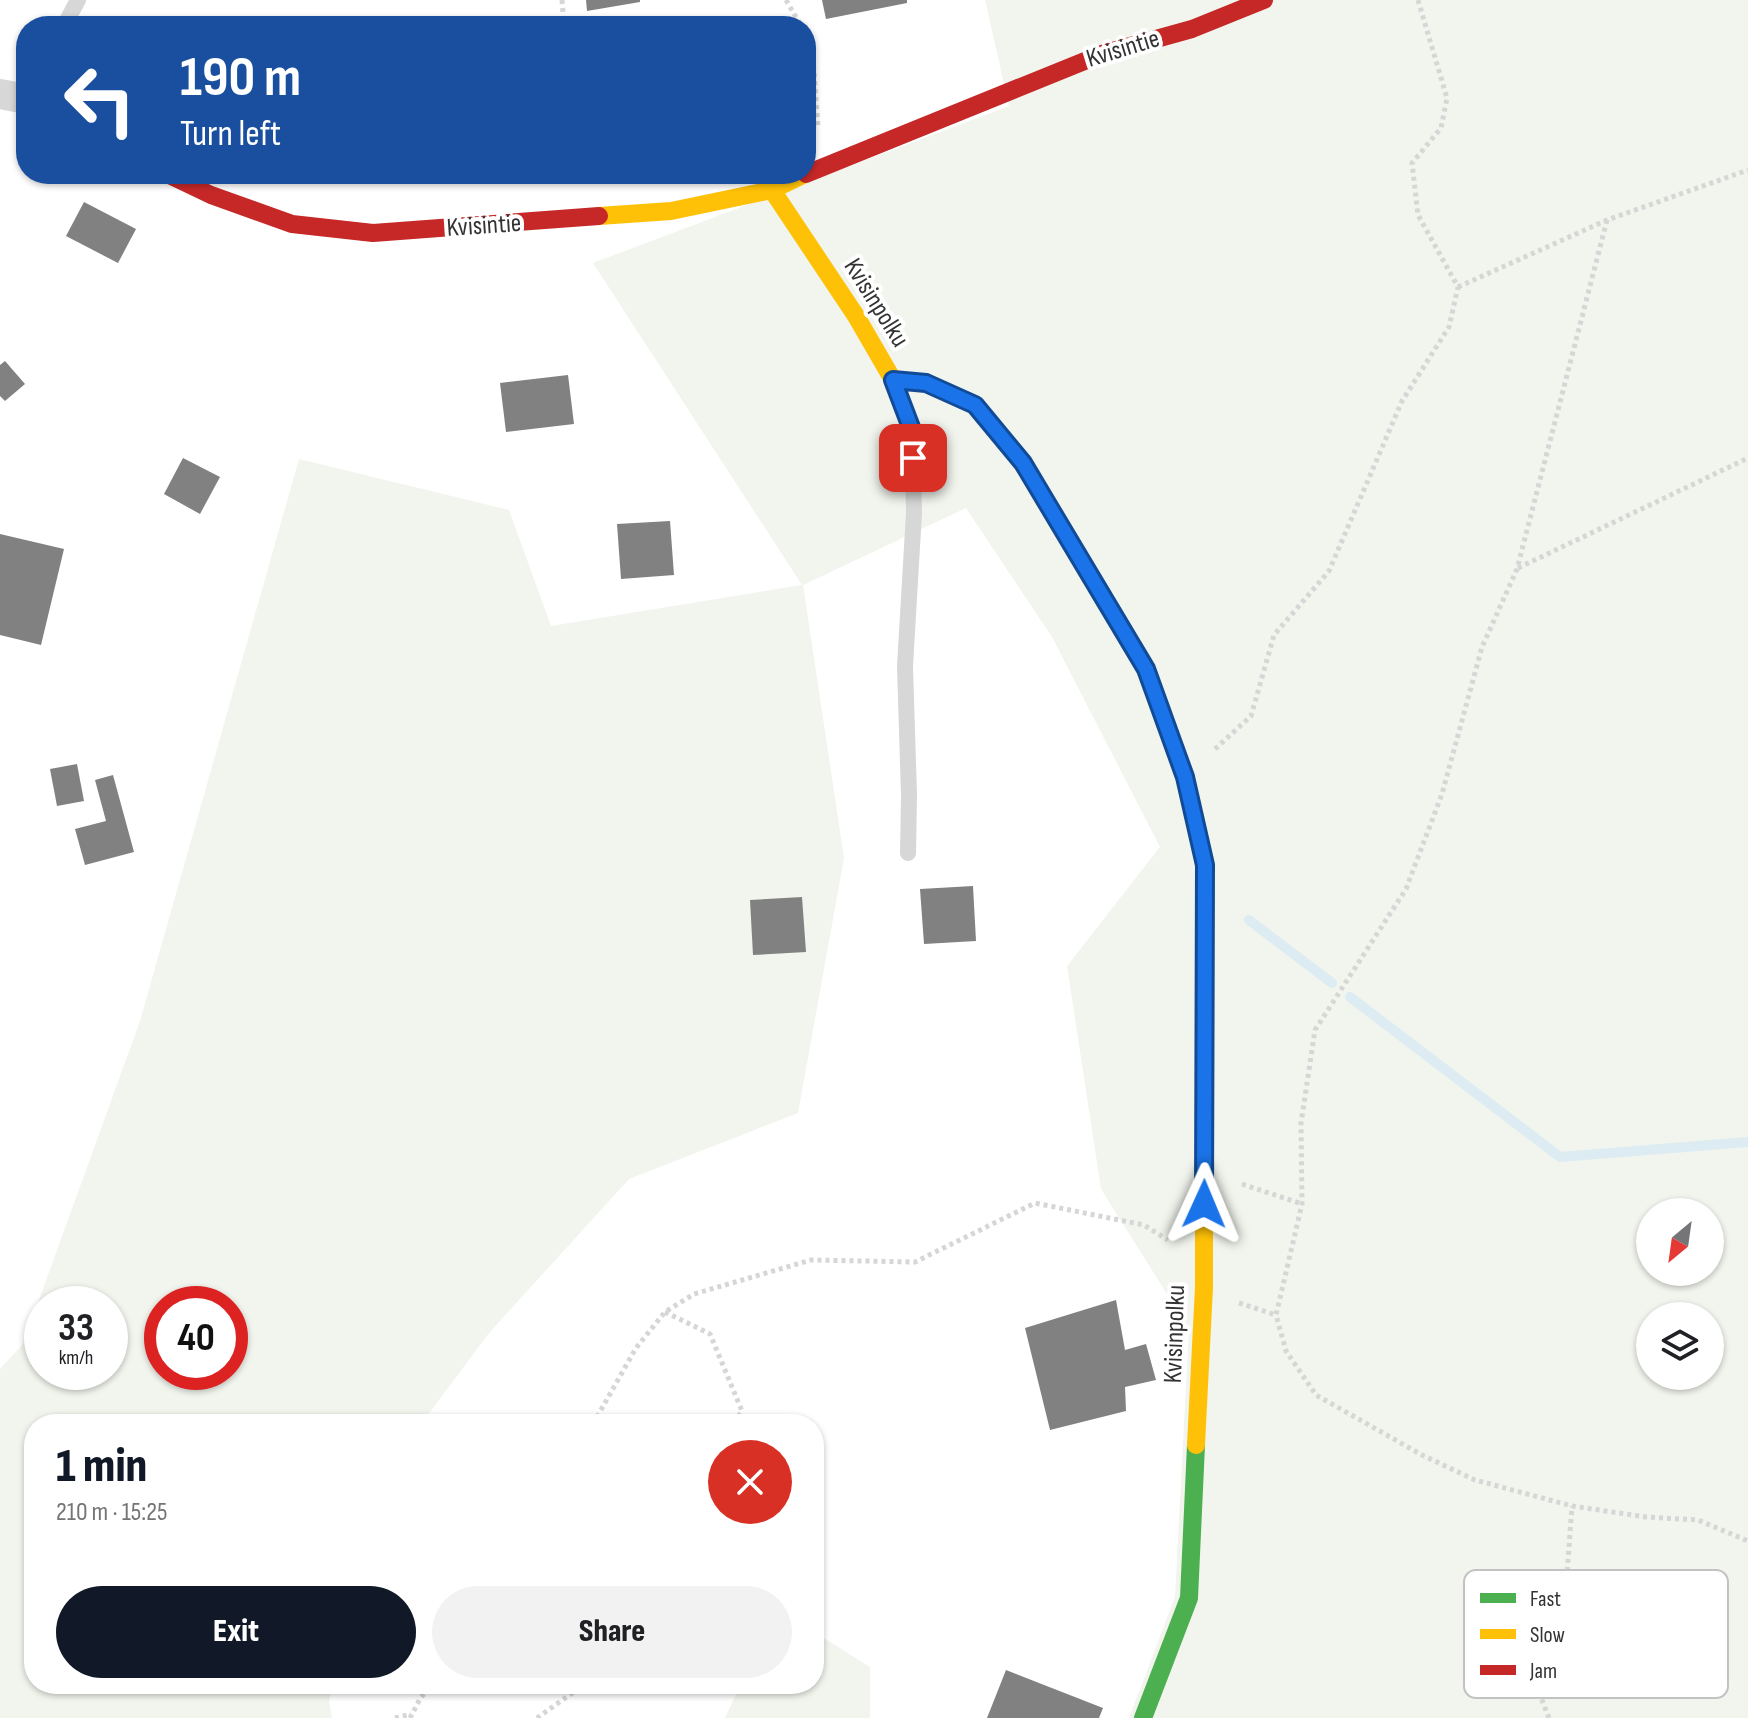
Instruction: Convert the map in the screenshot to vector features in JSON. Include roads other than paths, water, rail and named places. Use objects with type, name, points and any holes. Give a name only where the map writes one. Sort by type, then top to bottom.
[{"type":"street","name":"Kvisintie","points":[[816,169],[1102,54],[1192,29],[1264,0]]},
{"type":"street","name":"Kvisintie","points":[[188,184],[292,224],[373,233],[671,211],[772,190],[784,184]]},
{"type":"street","name":"Kvisinpolku","points":[[772,190],[856,316],[893,380],[926,383],[975,405],[1023,463],[1146,669],[1185,777],[1205,865],[1204,1287],[1189,1598],[1143,1718]]},
{"type":"lane","points":[[893,380],[912,430],[914,513],[905,666],[908,853]]},
{"type":"waterway","points":[[1249,920],[1332,983]]},
{"type":"waterway","points":[[1350,997],[1560,1157],[1748,1142]]}]
